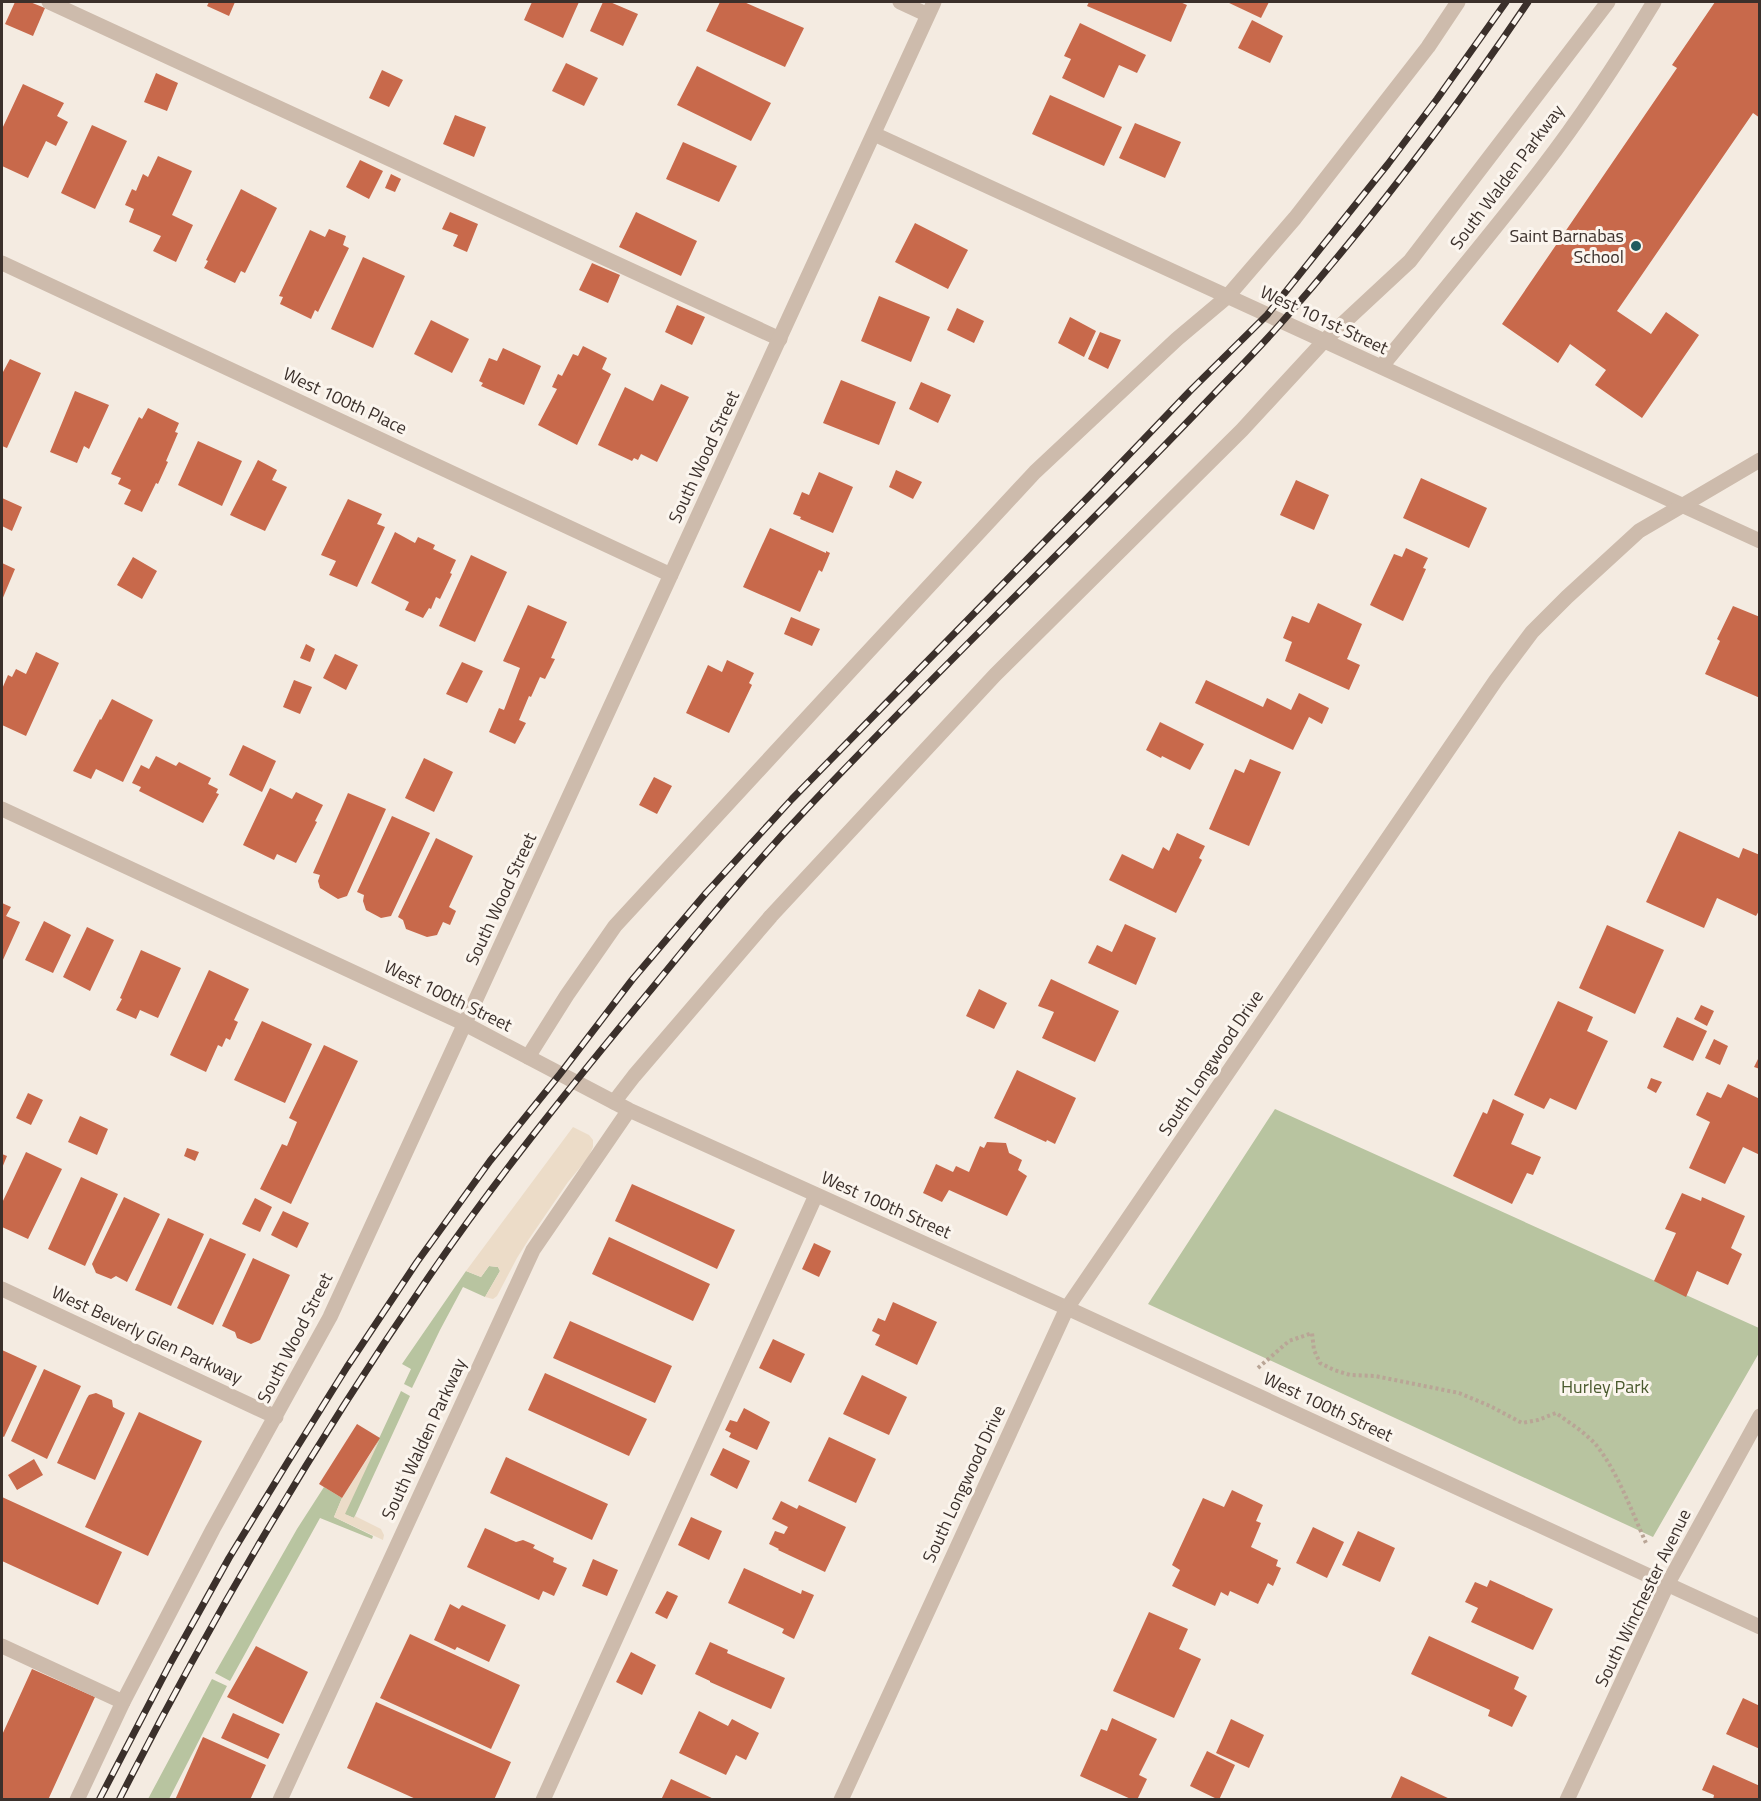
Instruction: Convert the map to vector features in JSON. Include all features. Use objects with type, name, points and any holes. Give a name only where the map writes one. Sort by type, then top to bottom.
[{"type":"street","points":[[49,2],[780,339]]},
{"type":"street","points":[[900,2],[931,8]]},
{"type":"street","points":[[528,1057],[567,995],[615,926],[1035,472],[1177,339],[1227,297],[1294,218],[1386,101],[1428,47],[1458,2]]},
{"type":"street","points":[[614,1102],[771,916],[995,675],[1242,430],[1324,341],[1410,261],[1608,2]]},
{"type":"street","name":"South Walden Parkway","points":[[1381,368],[1543,167],[1629,43],[1654,2]]},
{"type":"street","name":"South Wood Street","points":[[77,1800],[123,1702],[213,1529],[330,1317],[931,8]]},
{"type":"street","name":"West 101st Street","points":[[874,134],[1760,541]]},
{"type":"street","name":"West 100th Place","points":[[2,263],[671,575]]},
{"type":"street","name":"South Longwood Drive","points":[[841,1800],[1067,1308],[1489,690],[1532,632],[1639,531],[1760,460]]},
{"type":"street","name":"West 100th Street","points":[[2,809],[465,1024],[629,1110],[1067,1308],[1760,1627]]},
{"type":"street","name":"South Walden Parkway","points":[[280,1800],[532,1250],[629,1110]]},
{"type":"street","points":[[543,1800],[816,1195]]},
{"type":"street","name":"West Beverly Glen Parkway","points":[[2,1289],[276,1417]]},
{"type":"street","name":"South Winchester Avenue","points":[[1567,1800],[1667,1585],[1760,1416]]},
{"type":"street","points":[[2,1646],[123,1702]]},
{"type":"path","points":[[1258,1368],[1289,1341],[1312,1333],[1314,1350],[1320,1363],[1334,1370],[1350,1375],[1375,1376],[1459,1393],[1522,1423],[1556,1413],[1596,1446],[1611,1470],[1646,1543]]},
{"type":"green space","name":"Hurley Park","points":[[1275,1109],[1759,1328],[1759,1353],[1653,1537],[1148,1304]]},
{"type":"green space","points":[[489,1266],[498,1267],[500,1271],[485,1297],[463,1287],[412,1388],[404,1384],[411,1369],[402,1364],[466,1271],[481,1277]]},
{"type":"green space","points":[[401,1391],[410,1396],[354,1518],[344,1514]]},
{"type":"green space","points":[[324,1487],[342,1498],[334,1517],[373,1536],[372,1539],[320,1518],[230,1681],[215,1673],[297,1529]]},
{"type":"green space","points":[[212,1679],[227,1686],[169,1799],[148,1799]]},
{"type":"shaded area","points":[[573,1127],[589,1135],[593,1140],[593,1147],[588,1158],[568,1182],[529,1239],[497,1296],[493,1299],[485,1297],[500,1271],[498,1267],[489,1266],[481,1277],[466,1271]]},
{"type":"shaded area","points":[[380,1439],[345,1514],[354,1518],[355,1516],[381,1529],[384,1535],[383,1540],[334,1517],[342,1498]]},
{"type":"building","points":[[15,2],[30,2],[45,8],[33,36],[5,24]]},
{"type":"building","points":[[209,2],[235,2],[229,16],[207,6]]},
{"type":"building","points":[[532,2],[579,2],[563,38],[524,20]]},
{"type":"building","points":[[603,2],[610,2],[638,14],[623,46],[590,31]]},
{"type":"building","points":[[720,2],[744,2],[804,28],[785,67],[706,31]]},
{"type":"building","points":[[1089,2],[1180,2],[1187,5],[1171,42],[1087,6]]},
{"type":"building","points":[[1227,2],[1269,2],[1261,18]]},
{"type":"building","points":[[1715,2],[1760,2],[1760,118],[1753,113],[1617,311],[1651,334],[1666,312],[1699,335],[1642,418],[1595,385],[1606,370],[1570,344],[1558,363],[1502,324],[1677,68],[1672,65]]},
{"type":"building","points":[[1252,20],[1283,36],[1270,63],[1238,48]]},
{"type":"building","points":[[1080,23],[1146,55],[1137,73],[1119,65],[1104,98],[1062,78],[1071,59],[1064,56]]},
{"type":"building","points":[[566,63],[598,78],[584,106],[552,91]]},
{"type":"building","points":[[697,66],[771,103],[751,141],[677,105]]},
{"type":"building","points":[[382,70],[403,80],[389,107],[369,98]]},
{"type":"building","points":[[156,73],[178,83],[167,111],[144,102]]},
{"type":"building","points":[[23,84],[64,103],[57,116],[68,122],[56,146],[46,141],[28,178],[2,166],[2,129]]},
{"type":"building","points":[[1050,95],[1122,127],[1104,166],[1032,134]]},
{"type":"building","points":[[455,115],[486,127],[474,157],[443,144]]},
{"type":"building","points":[[1135,123],[1181,142],[1165,178],[1119,158]]},
{"type":"building","points":[[92,125],[127,141],[95,209],[61,193]]},
{"type":"building","points":[[683,142],[737,166],[719,202],[666,179]]},
{"type":"building","points":[[158,156],[192,171],[172,215],[193,225],[176,262],[153,251],[161,236],[129,222],[134,209],[125,205],[132,189],[136,191],[143,174],[148,177]]},
{"type":"building","points":[[360,160],[383,171],[369,199],[346,187]]},
{"type":"building","points":[[391,174],[401,179],[395,192],[385,188]]},
{"type":"building","points":[[241,189],[277,208],[245,273],[241,271],[235,283],[204,268]]},
{"type":"building","points":[[450,212],[478,224],[467,252],[453,246],[458,235],[442,229]]},
{"type":"building","points":[[636,212],[697,241],[681,276],[619,247]]},
{"type":"building","points":[[915,223],[968,250],[948,289],[895,262]]},
{"type":"building","points":[[329,229],[346,236],[343,245],[349,248],[318,312],[315,310],[311,319],[280,304],[283,297],[279,296],[310,230],[325,237]]},
{"type":"building","points":[[363,257],[405,276],[373,348],[331,329]]},
{"type":"building","points":[[592,263],[620,275],[608,303],[579,290]]},
{"type":"building","points":[[879,296],[930,317],[911,362],[861,341]]},
{"type":"building","points":[[677,305],[705,317],[692,345],[665,332]]},
{"type":"building","points":[[957,308],[984,321],[974,343],[947,330]]},
{"type":"building","points":[[1070,317],[1096,331],[1084,357],[1058,343]]},
{"type":"building","points":[[431,320],[469,339],[452,373],[414,354]]},
{"type":"building","points":[[1100,332],[1121,340],[1108,369],[1088,359]]},
{"type":"building","points":[[583,346],[607,358],[602,369],[611,374],[577,445],[538,425],[557,389],[552,387],[558,374],[562,376],[573,354],[578,356]]},
{"type":"building","points":[[503,348],[541,366],[524,405],[481,386],[483,383],[479,381],[489,358],[497,361]]},
{"type":"building","points":[[10,359],[41,373],[7,448],[2,446],[2,372]]},
{"type":"building","points":[[841,380],[896,402],[879,445],[823,423]]},
{"type":"building","points":[[921,382],[951,395],[938,423],[909,409]]},
{"type":"building","points":[[661,384],[689,397],[657,462],[641,454],[638,460],[634,458],[632,461],[598,445],[625,387],[653,401]]},
{"type":"building","points":[[75,391],[109,405],[89,449],[84,446],[77,463],[50,452]]},
{"type":"building","points":[[148,408],[179,423],[175,432],[178,433],[166,461],[168,462],[142,512],[124,504],[131,490],[118,484],[121,478],[111,474],[139,417],[142,419]]},
{"type":"building","points":[[198,441],[242,461],[222,506],[178,485]]},
{"type":"building","points":[[258,460],[277,470],[272,480],[287,487],[265,531],[230,515]]},
{"type":"building","points":[[896,470],[922,482],[913,499],[889,487]]},
{"type":"building","points":[[819,472],[853,487],[833,533],[793,514],[802,492],[809,495]]},
{"type":"building","points":[[1421,478],[1487,508],[1469,548],[1403,518]]},
{"type":"building","points":[[1296,480],[1329,495],[1314,530],[1280,515]]},
{"type":"building","points":[[2,498],[22,507],[12,531],[2,526]]},
{"type":"building","points":[[348,499],[382,514],[377,524],[385,527],[357,587],[329,575],[336,561],[321,555]]},
{"type":"building","points":[[770,528],[830,553],[822,572],[819,570],[800,612],[743,587]]},
{"type":"building","points":[[395,532],[415,543],[418,537],[435,545],[433,549],[456,560],[440,599],[436,597],[431,609],[429,608],[423,618],[405,610],[409,602],[371,583]]},
{"type":"building","points":[[1406,548],[1428,558],[1423,568],[1426,569],[1403,621],[1370,605],[1394,554],[1402,557]]},
{"type":"building","points":[[471,555],[507,572],[475,642],[439,626]]},
{"type":"building","points":[[133,557],[157,571],[142,599],[117,585]]},
{"type":"building","points":[[2,563],[15,569],[2,600]]},
{"type":"building","points":[[1318,603],[1362,624],[1347,659],[1360,665],[1349,690],[1285,661],[1292,642],[1283,638],[1292,616],[1309,623]]},
{"type":"building","points":[[528,605],[567,622],[551,658],[555,659],[545,679],[540,677],[531,697],[529,696],[519,720],[526,723],[515,744],[489,732],[499,708],[504,710],[520,668],[503,661]]},
{"type":"building","points":[[1733,606],[1760,617],[1760,698],[1705,674],[1720,641],[1717,639]]},
{"type":"building","points":[[791,617],[820,629],[812,646],[784,634]]},
{"type":"building","points":[[306,644],[315,649],[310,662],[300,658]]},
{"type":"building","points":[[36,652],[59,663],[26,736],[2,725],[2,689],[8,675],[12,677],[16,669],[26,674]]},
{"type":"building","points":[[335,654],[358,665],[346,690],[323,678]]},
{"type":"building","points":[[727,660],[754,673],[749,683],[752,685],[729,733],[686,713],[708,665],[722,672]]},
{"type":"building","points":[[462,662],[483,671],[467,703],[446,694]]},
{"type":"building","points":[[294,680],[312,687],[300,714],[283,707]]},
{"type":"building","points":[[1206,680],[1263,707],[1267,698],[1291,710],[1299,693],[1329,708],[1322,724],[1309,717],[1293,750],[1195,703]]},
{"type":"building","points":[[112,699],[153,720],[123,782],[96,769],[91,779],[73,771]]},
{"type":"building","points":[[1160,722],[1204,744],[1190,770],[1146,750]]},
{"type":"building","points":[[243,745],[276,761],[262,792],[229,775]]},
{"type":"building","points":[[156,756],[176,766],[179,762],[211,778],[208,784],[218,789],[216,793],[219,794],[203,823],[139,791],[141,787],[132,783],[141,765],[149,769]]},
{"type":"building","points":[[424,758],[453,772],[434,812],[405,798]]},
{"type":"building","points":[[1250,759],[1281,772],[1249,846],[1209,829],[1235,769],[1244,773]]},
{"type":"building","points":[[654,777],[672,786],[657,814],[639,805]]},
{"type":"building","points":[[270,788],[292,799],[296,792],[323,805],[296,863],[277,854],[274,860],[243,845]]},
{"type":"building","points":[[348,793],[386,809],[347,896],[338,899],[320,888],[318,881],[320,875],[313,873]]},
{"type":"building","points":[[392,816],[430,833],[391,916],[381,918],[366,910],[364,895],[357,892]]},
{"type":"building","points":[[1679,831],[1739,858],[1743,848],[1760,855],[1760,909],[1756,916],[1717,898],[1704,928],[1646,902]]},
{"type":"building","points":[[1177,833],[1205,846],[1199,858],[1202,860],[1176,913],[1109,880],[1122,854],[1153,869],[1163,847],[1169,851]]},
{"type":"building","points":[[436,838],[473,856],[449,907],[456,911],[450,925],[443,922],[437,935],[427,937],[406,929],[403,920],[398,917]]},
{"type":"building","points":[[2,903],[11,907],[6,916],[20,922],[2,962]]},
{"type":"building","points":[[44,921],[71,935],[53,973],[25,960]]},
{"type":"building","points":[[1125,924],[1156,938],[1136,985],[1088,963],[1097,945],[1112,952]]},
{"type":"building","points":[[1607,925],[1664,950],[1635,1014],[1579,988]]},
{"type":"building","points":[[87,927],[114,940],[90,991],[63,977]]},
{"type":"building","points":[[141,950],[181,968],[158,1018],[140,1010],[136,1019],[116,1010]]},
{"type":"building","points":[[209,970],[249,989],[234,1020],[238,1022],[230,1040],[226,1038],[222,1047],[218,1045],[206,1072],[170,1055]]},
{"type":"building","points":[[1051,979],[1119,1011],[1095,1062],[1042,1038],[1054,1012],[1038,1006]]},
{"type":"building","points":[[979,989],[1007,1003],[994,1029],[966,1016]]},
{"type":"building","points":[[1558,1001],[1593,1017],[1587,1031],[1608,1041],[1576,1110],[1550,1098],[1544,1109],[1514,1095]]},
{"type":"building","points":[[1701,1005],[1714,1011],[1707,1026],[1694,1019]]},
{"type":"building","points":[[1677,1017],[1707,1031],[1693,1061],[1663,1047]]},
{"type":"building","points":[[262,1021],[312,1044],[285,1103],[234,1080]]},
{"type":"building","points":[[1714,1039],[1728,1046],[1720,1065],[1705,1058]]},
{"type":"building","points":[[324,1045],[358,1061],[291,1204],[260,1189],[282,1144],[287,1146],[297,1122],[289,1118]]},
{"type":"building","points":[[1760,1055],[1760,1069],[1754,1067]]},
{"type":"building","points":[[1017,1070],[1076,1098],[1055,1144],[994,1118]]},
{"type":"building","points":[[1651,1078],[1662,1082],[1656,1093],[1647,1088]]},
{"type":"building","points":[[1728,1084],[1760,1099],[1760,1155],[1743,1147],[1725,1184],[1689,1168],[1710,1122],[1696,1115],[1707,1092],[1721,1098]]},
{"type":"building","points":[[28,1093],[43,1100],[31,1125],[16,1118]]},
{"type":"building","points":[[1493,1099],[1524,1114],[1511,1144],[1541,1157],[1533,1175],[1527,1173],[1512,1204],[1453,1176],[1483,1112],[1487,1114]]},
{"type":"building","points":[[80,1116],[108,1129],[97,1155],[68,1142]]},
{"type":"building","points":[[987,1142],[1006,1143],[1009,1153],[1022,1160],[1018,1170],[1027,1176],[1007,1216],[949,1190],[942,1202],[923,1193],[936,1164],[953,1172],[956,1166],[969,1172],[980,1146],[984,1148]]},
{"type":"building","points":[[187,1148],[199,1152],[195,1161],[184,1156]]},
{"type":"building","points":[[26,1152],[62,1169],[28,1239],[2,1227],[2,1203]]},
{"type":"building","points":[[2,1154],[7,1156],[2,1168]]},
{"type":"building","points":[[81,1177],[118,1194],[85,1266],[48,1249]]},
{"type":"building","points":[[632,1184],[735,1230],[717,1269],[615,1221]]},
{"type":"building","points":[[1682,1193],[1701,1201],[1702,1197],[1745,1216],[1731,1248],[1742,1254],[1728,1285],[1697,1271],[1686,1297],[1654,1281],[1676,1233],[1665,1229]]},
{"type":"building","points":[[124,1197],[160,1214],[127,1282],[116,1276],[111,1279],[96,1273],[92,1264]]},
{"type":"building","points":[[255,1198],[272,1207],[260,1232],[242,1224]]},
{"type":"building","points":[[283,1211],[309,1223],[297,1248],[271,1235]]},
{"type":"building","points":[[168,1218],[204,1234],[171,1306],[135,1290]]},
{"type":"building","points":[[609,1237],[710,1284],[693,1321],[592,1274]]},
{"type":"building","points":[[210,1238],[246,1254],[213,1325],[177,1308]]},
{"type":"building","points":[[814,1243],[831,1251],[819,1277],[802,1269]]},
{"type":"building","points":[[253,1258],[290,1275],[260,1340],[251,1344],[237,1338],[235,1332],[222,1326]]},
{"type":"building","points":[[893,1302],[937,1322],[917,1365],[875,1345],[880,1335],[872,1331],[878,1318],[885,1321]]},
{"type":"building","points":[[570,1321],[672,1366],[655,1403],[553,1358]]},
{"type":"building","points":[[773,1339],[805,1354],[791,1383],[759,1368]]},
{"type":"building","points":[[2,1350],[37,1366],[4,1437],[2,1436]]},
{"type":"building","points":[[44,1369],[81,1386],[47,1459],[11,1441]]},
{"type":"building","points":[[545,1373],[647,1419],[629,1456],[528,1410]]},
{"type":"building","points":[[862,1375],[907,1397],[889,1435],[843,1414]]},
{"type":"building","points":[[96,1393],[112,1400],[113,1407],[125,1413],[95,1480],[57,1463],[87,1398]]},
{"type":"building","points":[[744,1408],[770,1422],[757,1450],[729,1437],[731,1433],[725,1430],[730,1420],[737,1422]]},
{"type":"building","points":[[139,1412],[202,1441],[148,1556],[85,1527]]},
{"type":"building","points":[[357,1424],[380,1438],[342,1498],[319,1484]]},
{"type":"building","points":[[829,1437],[876,1459],[856,1503],[808,1481]]},
{"type":"building","points":[[723,1448],[750,1461],[737,1489],[710,1475]]},
{"type":"building","points":[[506,1457],[608,1504],[592,1540],[490,1493]]},
{"type":"building","points":[[34,1459],[43,1475],[17,1490],[8,1475]]},
{"type":"building","points":[[1232,1490],[1263,1505],[1256,1521],[1261,1523],[1251,1547],[1278,1560],[1276,1566],[1281,1568],[1273,1586],[1268,1583],[1258,1604],[1230,1591],[1228,1596],[1221,1592],[1215,1606],[1172,1586],[1180,1570],[1172,1565],[1203,1498],[1224,1507]]},
{"type":"building","points":[[2,1497],[122,1552],[98,1605],[2,1561]]},
{"type":"building","points":[[781,1501],[797,1509],[799,1505],[846,1527],[825,1572],[769,1544],[775,1531],[784,1534],[788,1527],[772,1519]]},
{"type":"building","points":[[691,1517],[722,1531],[709,1560],[678,1545]]},
{"type":"building","points":[[1313,1527],[1344,1542],[1327,1578],[1296,1563]]},
{"type":"building","points":[[485,1528],[516,1542],[523,1540],[535,1545],[533,1548],[554,1558],[553,1562],[567,1568],[554,1596],[543,1591],[539,1600],[467,1567]]},
{"type":"building","points":[[1358,1531],[1395,1548],[1380,1582],[1342,1565]]},
{"type":"building","points":[[593,1559],[618,1570],[607,1596],[582,1586]]},
{"type":"building","points":[[744,1568],[801,1594],[802,1590],[814,1595],[794,1639],[782,1633],[784,1629],[728,1603]]},
{"type":"building","points":[[1490,1580],[1553,1609],[1533,1650],[1471,1622],[1478,1608],[1465,1602],[1475,1582],[1487,1587]]},
{"type":"building","points":[[667,1591],[678,1596],[667,1619],[655,1613]]},
{"type":"building","points":[[450,1604],[459,1609],[462,1605],[506,1625],[489,1662],[457,1647],[455,1650],[434,1640]]},
{"type":"building","points":[[1149,1612],[1188,1629],[1179,1649],[1201,1659],[1174,1718],[1113,1691]]},
{"type":"building","points":[[410,1634],[520,1685],[491,1749],[380,1698]]},
{"type":"building","points":[[1429,1636],[1519,1677],[1514,1689],[1527,1696],[1512,1727],[1488,1716],[1490,1710],[1411,1674]]},
{"type":"building","points":[[710,1642],[728,1650],[727,1653],[785,1678],[771,1709],[695,1674]]},
{"type":"building","points":[[256,1646],[308,1672],[283,1724],[227,1697]]},
{"type":"building","points":[[631,1652],[656,1665],[642,1695],[616,1682]]},
{"type":"building","points":[[32,1669],[95,1697],[48,1800],[2,1800],[2,1735]]},
{"type":"building","points":[[1743,1698],[1760,1706],[1760,1749],[1726,1734]]},
{"type":"building","points":[[376,1702],[511,1762],[494,1800],[418,1800],[347,1768]]},
{"type":"building","points":[[699,1711],[728,1726],[732,1719],[759,1733],[746,1760],[736,1755],[726,1775],[679,1753]]},
{"type":"building","points":[[233,1713],[280,1734],[268,1759],[221,1738]]},
{"type":"building","points":[[1112,1718],[1157,1739],[1139,1775],[1147,1779],[1137,1800],[1080,1776],[1101,1729],[1107,1731]]},
{"type":"building","points":[[1231,1719],[1264,1735],[1249,1768],[1216,1753]]},
{"type":"building","points":[[203,1737],[266,1765],[250,1800],[175,1800]]},
{"type":"building","points":[[1207,1751],[1235,1765],[1219,1800],[1190,1786]]},
{"type":"building","points":[[1713,1765],[1760,1786],[1760,1800],[1713,1800],[1714,1795],[1702,1790]]},
{"type":"building","points":[[1401,1776],[1452,1800],[1390,1800]]},
{"type":"building","points":[[671,1779],[716,1800],[661,1800]]},
{"type":"railway","points":[[99,1800],[170,1664],[229,1558],[347,1367],[417,1262],[490,1161],[632,980],[706,893],[792,799],[1267,315],[1388,164],[1506,2]]},
{"type":"railway","points":[[119,1800],[189,1667],[263,1537],[341,1409],[450,1246],[533,1135],[704,925],[779,838],[897,715],[1146,465],[1282,322],[1410,166],[1528,2]]},
{"type":"place","name":"Saint Barnabas School","points":[[1636,246]]}]
